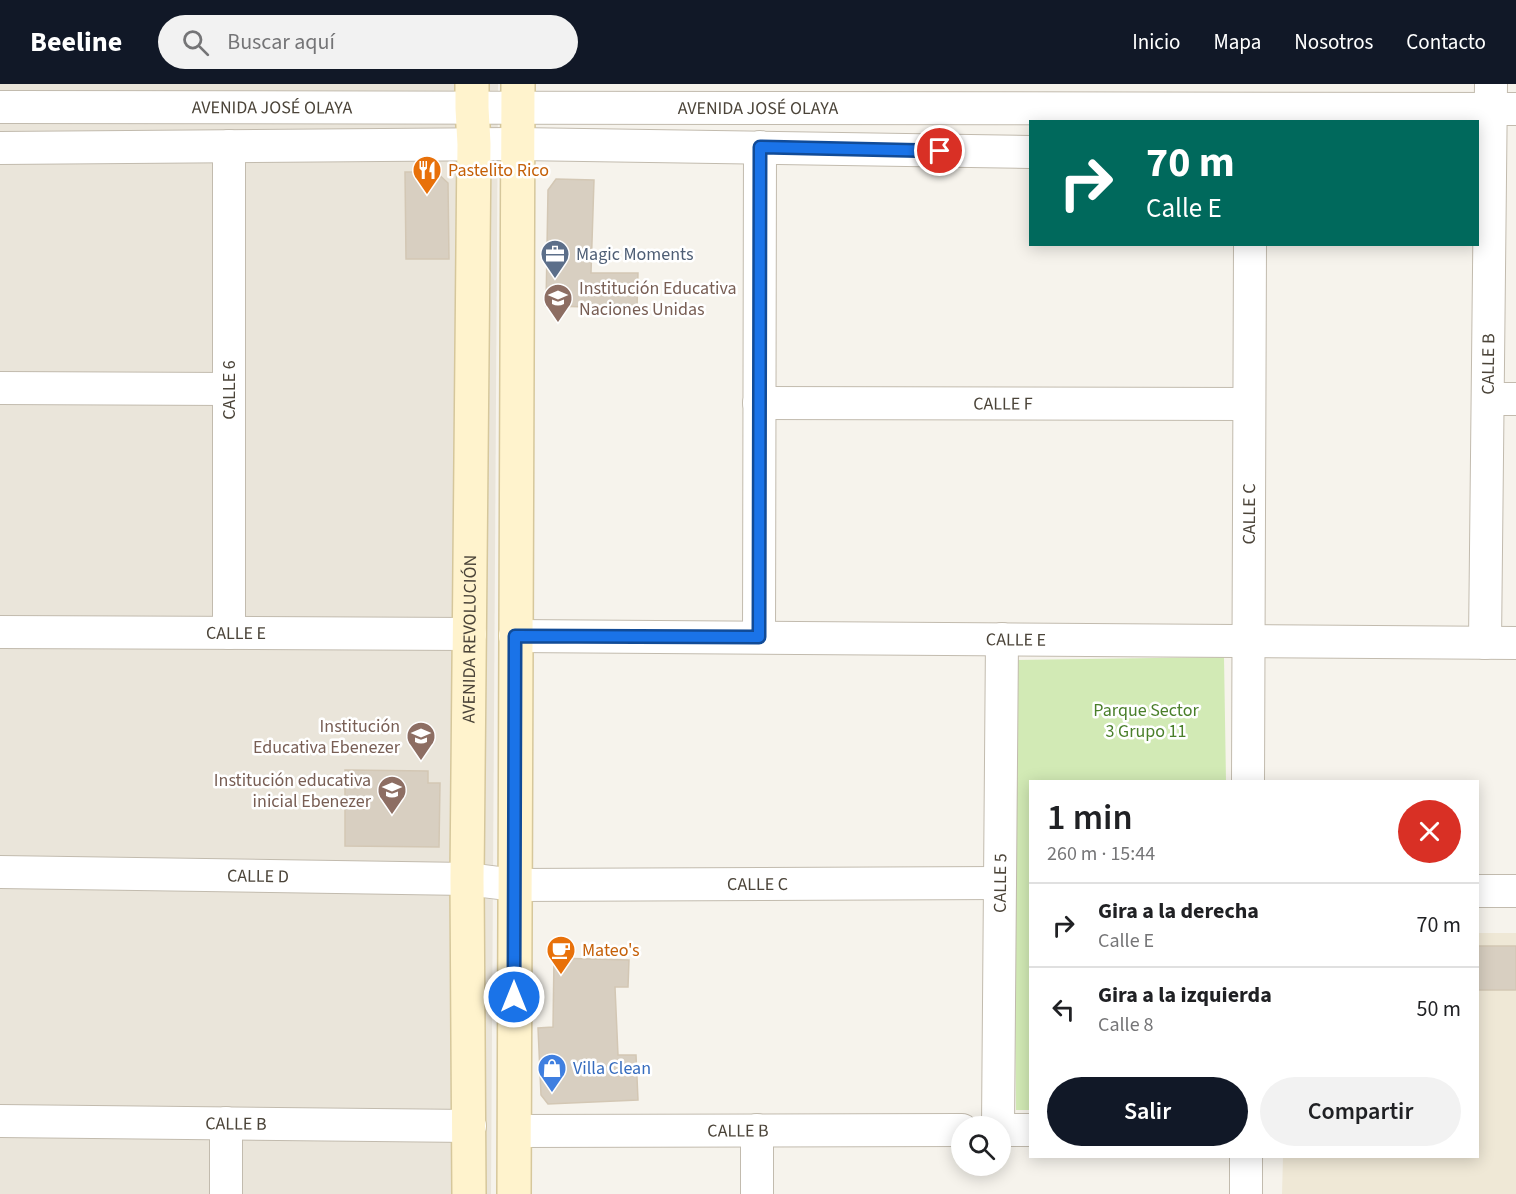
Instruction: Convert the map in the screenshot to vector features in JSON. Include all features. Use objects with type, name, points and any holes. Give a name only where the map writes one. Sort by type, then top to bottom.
[{"type":"street","name":"AVENIDA JOSÉ OLAYA","points":[[0,107],[472,96],[1009,96],[1250,105],[1499,100]]},
{"type":"street","name":"AVENIDA REVOLUCIÓN","points":[[470,1194],[467,879],[474,144],[472,96]]},
{"type":"street","points":[[514,1194],[518,96]]},
{"type":"street","name":"CALLE B","points":[[1485,643],[1502,399],[1495,156],[1499,100]]},
{"type":"street","name":"AVENIDA JOSÉ OLAYA","points":[[0,148],[518,144],[1029,152]]},
{"type":"street","name":"CALLE 6","points":[[229,146],[229,633]]},
{"type":"street","points":[[759,637],[760,147]]},
{"type":"street","name":"CALLE C","points":[[1248,780],[1250,246]]},
{"type":"street","points":[[0,387],[229,389]]},
{"type":"street","name":"CALLE F","points":[[759,403],[1249,404]]},
{"type":"street","name":"CALLE E","points":[[0,632],[470,634]]},
{"type":"street","name":"CALLE E","points":[[515,636],[1516,643]]},
{"type":"street","name":"CALLE 5","points":[[998,1116],[1002,639]]},
{"type":"street","name":"CALLE D","points":[[0,872],[467,879],[515,885]]},
{"type":"street","name":"CALLE C","points":[[515,885],[1000,883]]},
{"type":"street","points":[[1479,891],[1516,891]]},
{"type":"street","name":"CALLE B","points":[[0,1121],[470,1126]]},
{"type":"street","points":[[226,1123],[226,1194]]},
{"type":"street","points":[[757,1130],[757,1194]]},
{"type":"street","name":"CALLE B","points":[[514,1131],[951,1130]]},
{"type":"street","points":[[1011,1130],[1029,1130]]},
{"type":"street","points":[[1246,1158],[1246,1194]]},
{"type":"shaded area","points":[[0,84],[498,84],[491,1194],[0,1194]]},
{"type":"shaded area","points":[[1479,933],[1516,933],[1516,1194],[1282,1194],[1283,1158],[1479,1158]]},
{"type":"green space","name":"Parque Sector 3 Grupo 11","points":[[1224,657],[1226,780],[1029,780],[1029,1110],[1016,1110],[1012,660]]},
{"type":"building","points":[[405,172],[436,172],[448,183],[449,259],[406,259]]},
{"type":"building","points":[[556,179],[594,180],[591,273],[638,273],[637,308],[546,306],[548,190]]},
{"type":"building","name":"Institución educativa inicial Ebenezer","points":[[345,770],[428,771],[428,783],[440,783],[439,847],[345,846]]},
{"type":"building","points":[[1479,946],[1516,946],[1516,990],[1479,990]]},
{"type":"building","points":[[554,958],[629,960],[628,987],[615,987],[618,1055],[636,1055],[638,1100],[548,1104],[541,1095],[538,1028],[553,1027]]},
{"type":"place","name":"Pastelito Rico","points":[[427,196]]},
{"type":"place","name":"Magic Moments","points":[[555,280]]},
{"type":"place","name":"Institución Educativa Naciones Unidas","points":[[558,324]]},
{"type":"place","name":"Institución Educativa Ebenezer","points":[[421,762]]},
{"type":"place","name":"Institución educativa inicial Ebenezer","points":[[392,816]]},
{"type":"place","name":"Mateo's","points":[[561,976]]},
{"type":"place","name":"Villa Clean","points":[[552,1094]]},
{"type":"route","points":[[514,997],[515,636],[759,637],[760,147],[940,151]]}]
